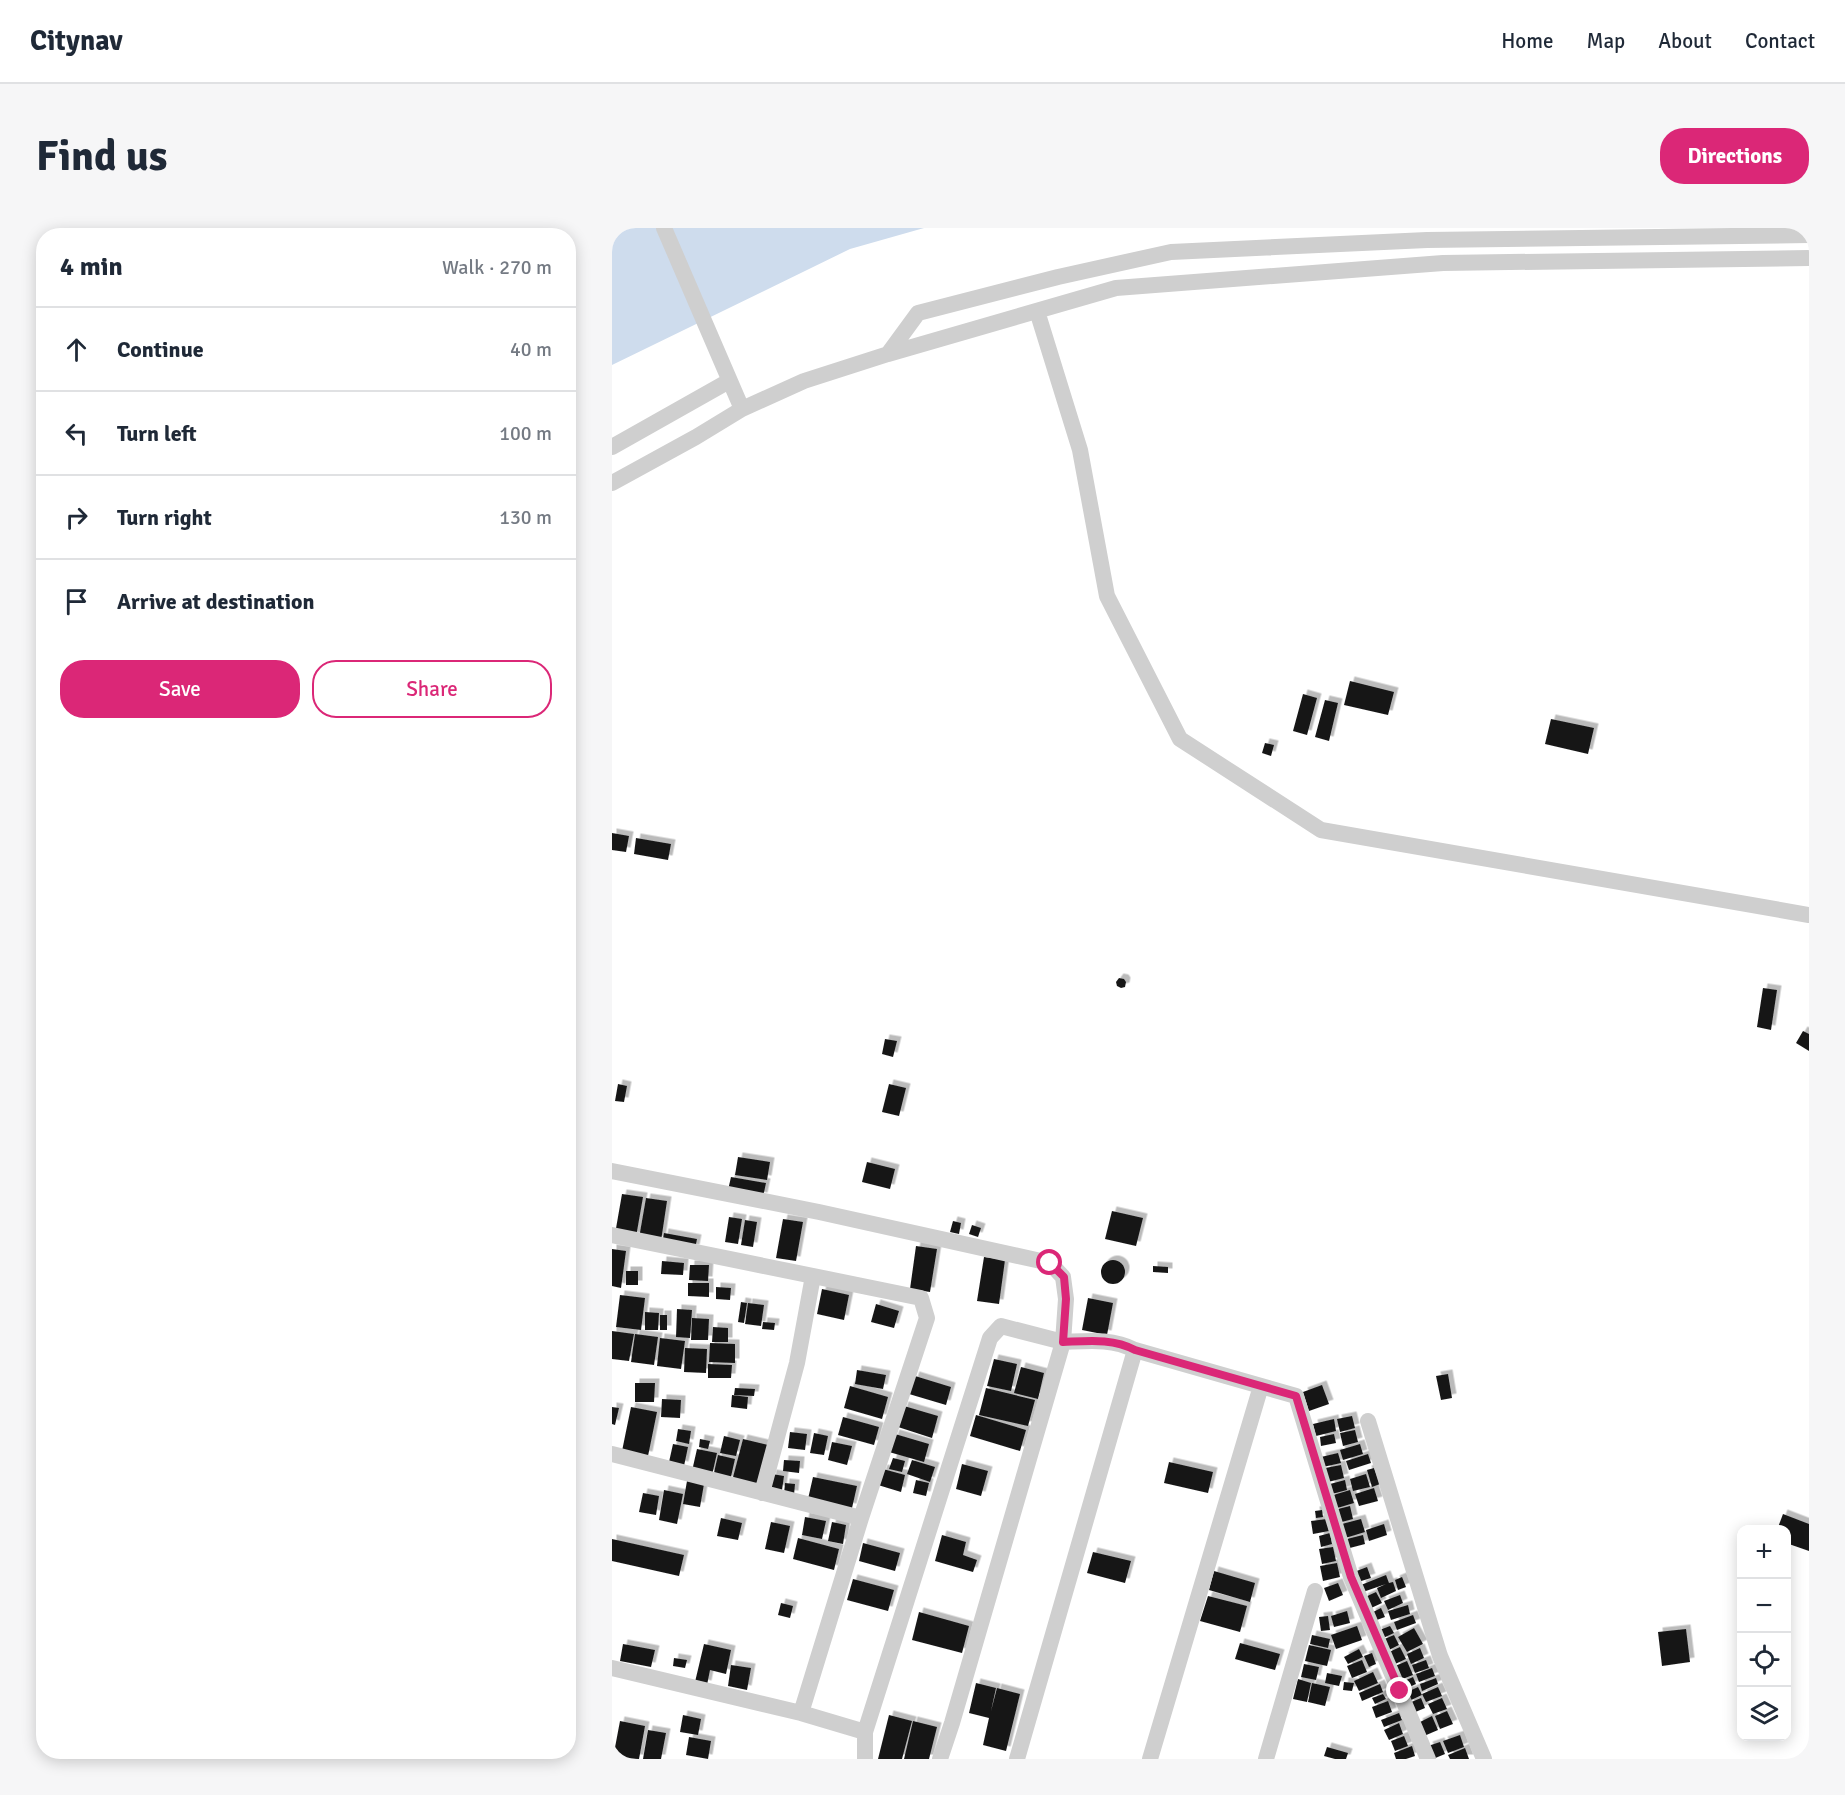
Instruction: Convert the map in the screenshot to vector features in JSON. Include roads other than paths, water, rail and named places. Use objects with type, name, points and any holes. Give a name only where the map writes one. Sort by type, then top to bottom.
[{"type":"street","points":[[664,228],[742,409]]},
{"type":"street","points":[[888,354],[918,314],[1058,277],[1171,252],[1427,240],[1809,235]]},
{"type":"street","points":[[612,483],[742,409],[804,381],[888,354],[1116,288],[1443,263],[1809,258]]},
{"type":"street","points":[[1037,311],[1080,450],[1107,596],[1180,739],[1322,830],[1809,915]]},
{"type":"street","points":[[612,447],[729,381]]},
{"type":"street","points":[[612,1171],[819,1212],[1050,1263],[1064,1277],[1066,1299],[1063,1342],[940,1759]]},
{"type":"street","points":[[612,1235],[921,1298],[927,1318],[861,1518],[801,1713]]},
{"type":"street","points":[[762,1492],[797,1363],[813,1276]]},
{"type":"street","points":[[865,1759],[865,1732],[990,1338],[1000,1326],[1063,1342],[1094,1340],[1123,1343],[1135,1350],[1296,1396],[1351,1577],[1428,1759]]},
{"type":"street","points":[[1017,1759],[1135,1350]]},
{"type":"street","points":[[1150,1759],[1261,1386]]},
{"type":"street","points":[[1368,1421],[1440,1656],[1484,1759]]},
{"type":"street","points":[[612,1454],[861,1518]]},
{"type":"street","points":[[1266,1759],[1315,1591]]},
{"type":"street","points":[[612,1668],[801,1713],[865,1732]]},
{"type":"water","points":[[612,228],[924,228],[850,249],[612,365]]}]
